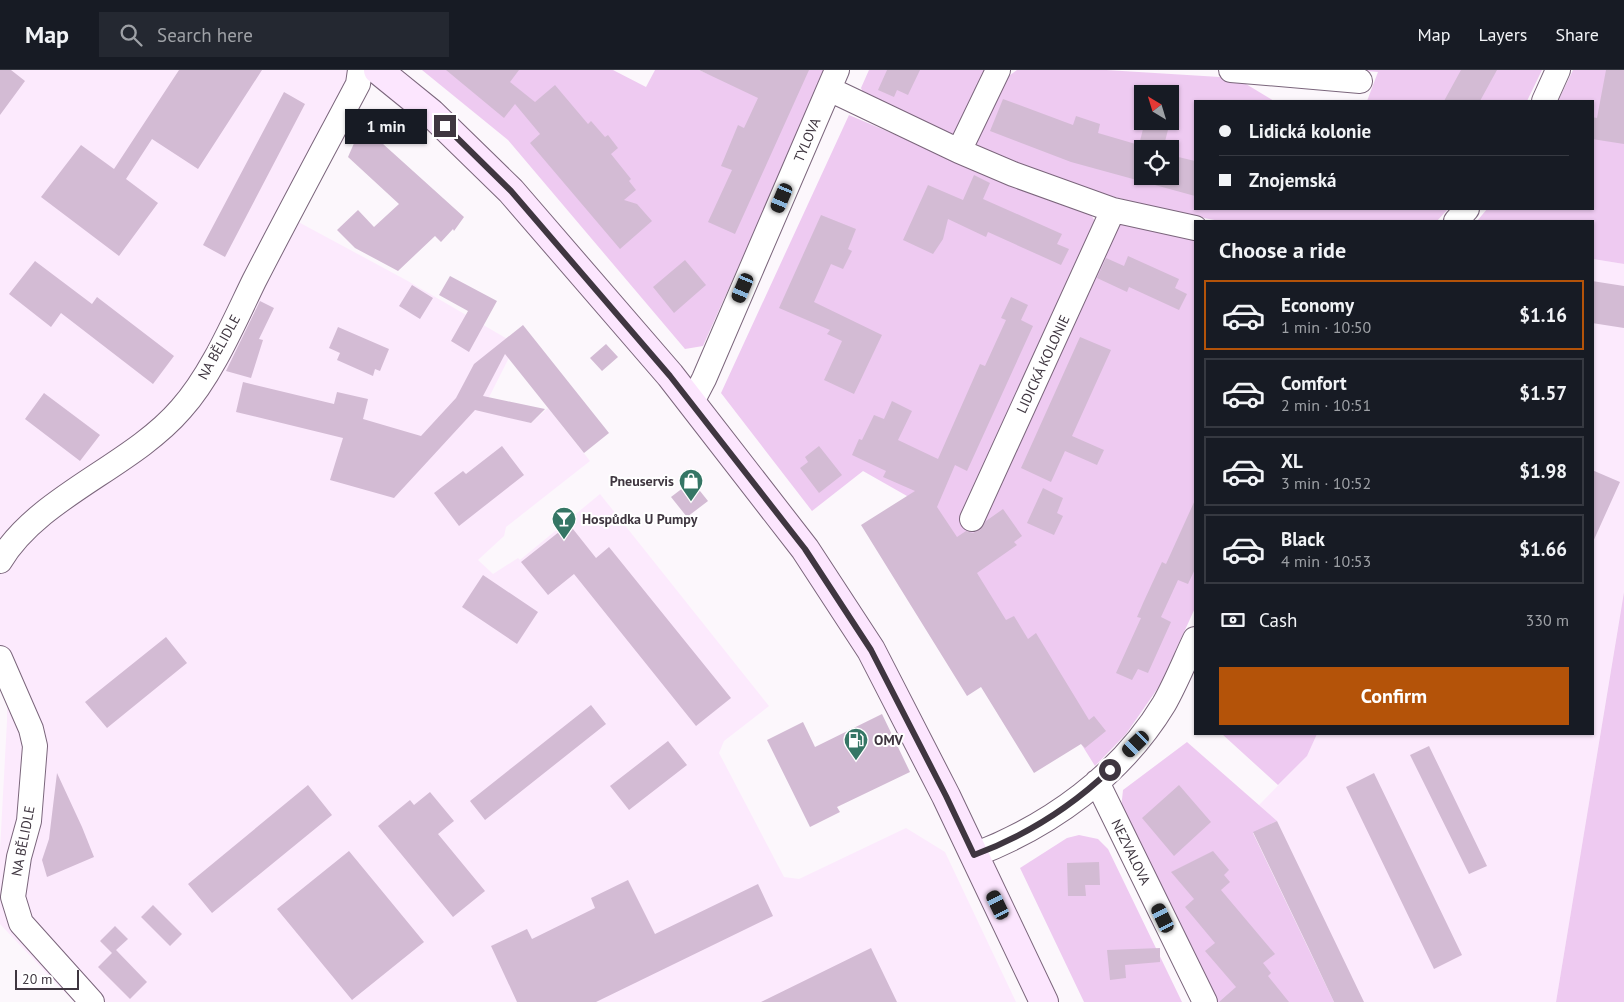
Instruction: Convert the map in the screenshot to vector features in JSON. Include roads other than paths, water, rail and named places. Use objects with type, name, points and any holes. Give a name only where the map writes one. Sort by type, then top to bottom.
[{"type":"main road","points":[[378,70],[431,114],[511,191],[692,402],[805,549],[857,627],[946,796],[1044,1002]]},
{"type":"street","name":"NA BĚLIDLE","points":[[0,562],[34,522],[141,446],[164,427],[187,402],[225,339],[358,84],[360,70]]},
{"type":"street","points":[[959,151],[998,70]]},
{"type":"street","points":[[1231,70],[1360,81]]},
{"type":"street","points":[[1544,100],[1558,70]]},
{"type":"street","name":"TYLOVA","points":[[692,402],[704,379],[833,79]]},
{"type":"street","points":[[833,79],[959,151],[1013,174],[1113,210],[1194,228]]},
{"type":"street","name":"LIDICKÁ KOLONIE","points":[[972,519],[1113,210]]},
{"type":"street","points":[[1457,220],[1467,210]]},
{"type":"street","points":[[974,855],[1007,843],[1058,813],[1097,782],[1136,744],[1164,704],[1194,640]]},
{"type":"street","name":"NA BĚLIDLE","points":[[0,658],[31,729],[35,746],[29,821],[19,857],[13,897],[16,909],[22,923],[92,1002]]},
{"type":"street","name":"NEZVALOVA","points":[[1097,782],[1205,1002]]},
{"type":"place","name":"Pneuservis","points":[[691,502]]},
{"type":"place","name":"Hospůdka U Pumpy","points":[[564,540]]},
{"type":"place","name":"OMV","points":[[856,761]]}]
